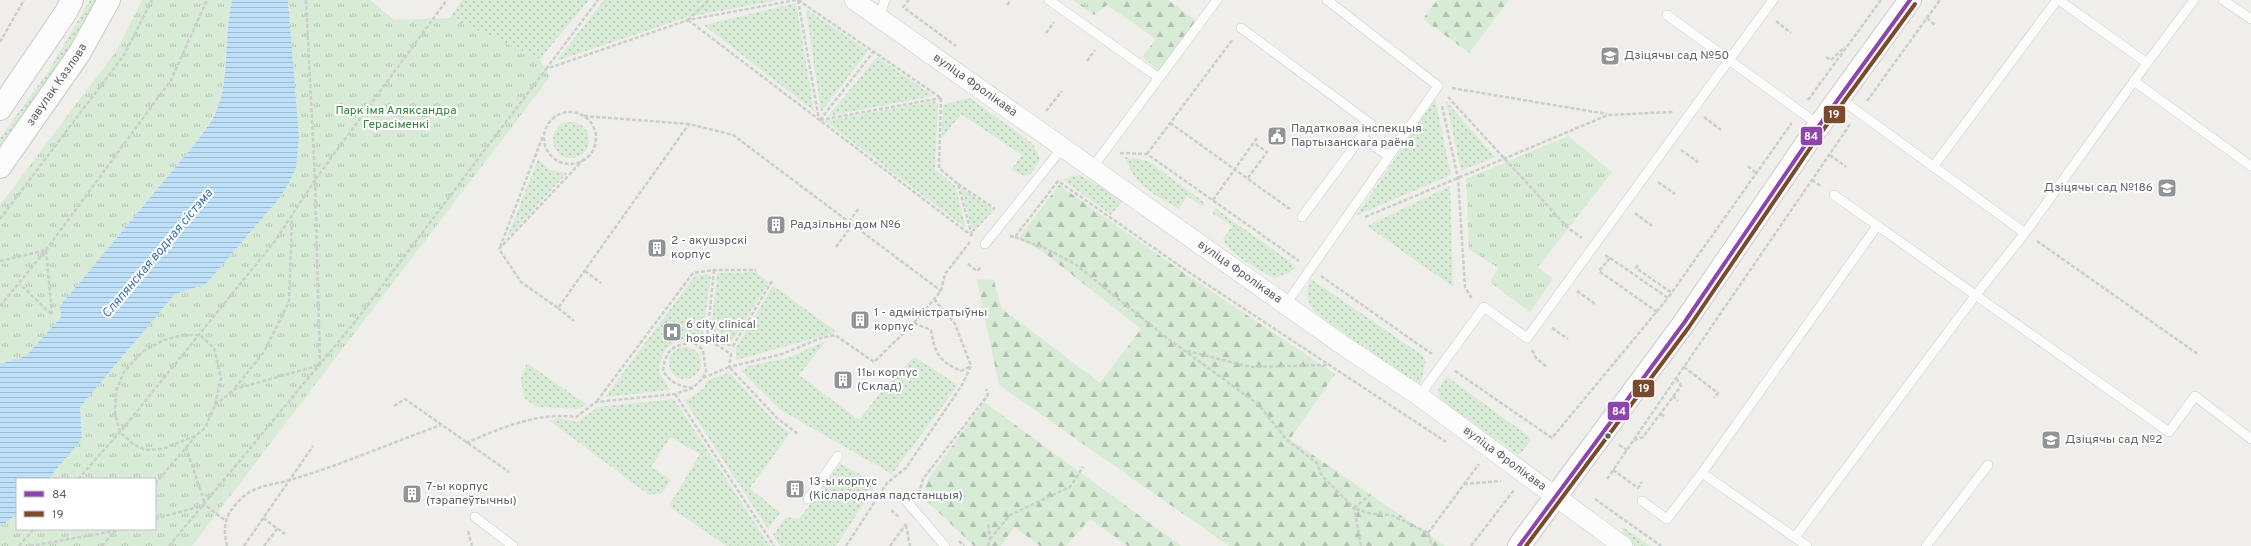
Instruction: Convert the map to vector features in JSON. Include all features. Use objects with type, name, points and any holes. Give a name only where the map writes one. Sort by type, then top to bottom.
[{"type":"street","points":[[0,109],[66,12],[72,0]]},
{"type":"street","name":"завулак Казлова","points":[[0,167],[79,54],[109,0]]},
{"type":"street","name":"вуліца Фролікава","points":[[854,0],[882,9],[1063,147],[1098,160],[1286,304],[1344,346],[1419,396],[1624,546]]},
{"type":"street","points":[[1519,546],[1684,323],[1819,125],[1910,0]]},
{"type":"lane","points":[[1049,0],[1159,78]]},
{"type":"lane","points":[[1098,160],[1217,0]]},
{"type":"lane","points":[[1286,304],[1438,86],[1327,0]]},
{"type":"lane","points":[[1419,396],[1484,307],[1527,338],[1773,0]]},
{"type":"lane","points":[[1933,167],[2058,0],[2147,64]]},
{"type":"lane","points":[[1795,537],[1975,296],[2025,233],[2194,0]]},
{"type":"lane","points":[[2223,0],[2251,19]]},
{"type":"lane","points":[[1667,15],[1819,125]]},
{"type":"lane","points":[[1241,28],[1371,124],[1302,217]]},
{"type":"lane","points":[[2134,82],[2251,166]]},
{"type":"lane","points":[[1839,98],[2025,233]]},
{"type":"lane","points":[[1362,137],[1389,156]]},
{"type":"lane","points":[[985,244],[1063,147]]},
{"type":"lane","points":[[1834,195],[2169,432],[2195,396],[2251,439]]},
{"type":"lane","points":[[1642,501],[1668,519],[1877,226]]},
{"type":"lane","points":[[808,499],[838,456]]},
{"type":"lane","points":[[1926,546],[1988,465]]},
{"type":"lane","points":[[1702,473],[1807,546]]},
{"type":"lane","points":[[902,496],[945,546]]},
{"type":"lane","points":[[475,517],[513,546]]},
{"type":"path","points":[[0,42],[24,0]]},
{"type":"path","points":[[0,219],[124,55],[152,0]]},
{"type":"path","points":[[0,306],[20,284],[46,250],[171,80],[207,0]]},
{"type":"path","points":[[306,0],[316,180],[320,365]]},
{"type":"path","points":[[79,478],[120,432],[275,242],[316,180],[447,0]]},
{"type":"path","points":[[169,546],[205,505],[320,365],[598,0]]},
{"type":"path","points":[[688,20],[709,0]]},
{"type":"path","points":[[546,69],[688,20],[797,0],[941,98]]},
{"type":"path","points":[[797,0],[819,120]]},
{"type":"path","points":[[909,0],[904,7],[959,48]]},
{"type":"path","points":[[1007,5],[1011,0]]},
{"type":"path","points":[[1806,104],[1881,0]]},
{"type":"path","points":[[1607,479],[1858,113],[1940,0]]},
{"type":"path","points":[[1764,12],[1791,32]]},
{"type":"path","points":[[1046,32],[1058,16]]},
{"type":"path","points":[[1927,18],[1935,25]]},
{"type":"path","points":[[688,20],[972,236]]},
{"type":"path","points":[[1147,154],[1241,28]]},
{"type":"path","points":[[1087,61],[1099,44]]},
{"type":"path","points":[[1826,57],[1831,60],[1849,44]]},
{"type":"path","points":[[819,120],[874,51]]},
{"type":"path","points":[[1438,86],[1608,114],[1692,110],[1721,130]]},
{"type":"path","points":[[1438,86],[1506,158],[1568,228],[1668,298]]},
{"type":"path","points":[[1438,86],[1458,178],[1465,287],[1480,313]]},
{"type":"path","points":[[1046,111],[1062,91]]},
{"type":"path","points":[[819,120],[941,98]]},
{"type":"path","points":[[941,98],[939,168],[958,184],[997,210],[992,215]]},
{"type":"path","points":[[499,249],[545,131],[551,121],[561,114],[577,113],[584,116],[689,124],[733,135],[941,291]]},
{"type":"path","points":[[1360,219],[1608,114]]},
{"type":"path","points":[[499,249],[592,150],[596,138],[594,130],[584,116]]},
{"type":"path","points":[[1098,160],[1147,154],[1552,438],[1672,293],[1791,124],[1785,120]]},
{"type":"path","points":[[1170,123],[1302,217]]},
{"type":"path","points":[[558,308],[689,124]]},
{"type":"path","points":[[545,131],[546,149],[555,159],[567,164],[576,163],[584,159]]},
{"type":"path","points":[[1213,200],[1257,138]]},
{"type":"path","points":[[1670,141],[1698,162]]},
{"type":"path","points":[[1248,178],[1266,152],[1254,143]]},
{"type":"path","points":[[1830,155],[1846,167]]},
{"type":"path","points":[[1748,166],[1756,172]]},
{"type":"path","points":[[1058,181],[1328,365],[1452,447]]},
{"type":"path","points":[[958,184],[972,236]]},
{"type":"path","points":[[1671,191],[1675,194]]},
{"type":"path","points":[[849,222],[859,208]]},
{"type":"path","points":[[215,405],[235,389],[264,352],[289,302],[292,216]]},
{"type":"path","points":[[1648,223],[1652,226]]},
{"type":"path","points":[[836,247],[853,224]]},
{"type":"path","points":[[703,378],[729,367],[782,354],[821,338],[835,335],[874,362],[914,323],[941,291],[945,274],[969,244],[972,236],[977,231]]},
{"type":"path","points":[[2025,233],[2199,355]]},
{"type":"path","points":[[1015,237],[1047,249],[1075,264],[1184,351],[1259,405],[1287,440],[1317,462],[1322,476],[1354,508],[1371,514],[1391,515],[1428,533],[1432,546]]},
{"type":"path","points":[[499,249],[521,282],[574,321]]},
{"type":"path","points":[[0,261],[46,250]]},
{"type":"path","points":[[20,284],[52,315],[46,250]]},
{"type":"path","points":[[1610,258],[1599,271],[1657,312]]},
{"type":"path","points":[[968,264],[977,271],[981,267]]},
{"type":"path","points":[[1638,265],[1636,268],[1672,293]]},
{"type":"path","points":[[466,443],[515,423],[556,414],[576,417],[596,402],[693,273],[714,270],[756,270]]},
{"type":"path","points":[[707,339],[714,270]]},
{"type":"path","points":[[585,271],[601,283]]},
{"type":"path","points":[[693,388],[677,386],[668,379],[663,371],[669,351],[676,345],[707,339],[733,346],[772,281]]},
{"type":"path","points":[[1567,284],[1595,304]]},
{"type":"path","points":[[846,546],[887,484],[906,468],[962,385],[971,366],[955,324],[934,299]]},
{"type":"path","points":[[914,323],[931,330],[934,350],[946,365],[961,371],[971,366]]},
{"type":"path","points":[[156,483],[195,436],[205,428],[215,405],[221,379],[214,348],[200,335],[183,335],[164,340],[142,352],[124,372],[116,391],[115,414],[120,432],[133,444],[145,450],[162,449],[195,436]]},
{"type":"path","points":[[707,339],[731,354],[729,367]]},
{"type":"path","points":[[596,402],[675,394],[693,388],[703,378],[706,371],[703,350],[693,342]]},
{"type":"path","points":[[1184,351],[1251,367],[1328,365]]},
{"type":"path","points":[[1536,358],[1547,367]]},
{"type":"path","points":[[235,389],[320,365]]},
{"type":"path","points":[[729,367],[778,419],[799,434]]},
{"type":"path","points":[[1684,367],[1718,393],[1714,398]]},
{"type":"path","points":[[1633,440],[1643,437],[1681,386],[1676,378]]},
{"type":"path","points":[[922,501],[919,496],[924,479],[988,395],[986,388]]},
{"type":"path","points":[[675,394],[774,546]]},
{"type":"path","points":[[1673,396],[1678,401]]},
{"type":"path","points":[[394,406],[405,399],[509,472]]},
{"type":"path","points":[[1566,412],[1570,415]]},
{"type":"path","points":[[1661,414],[1665,417]]},
{"type":"path","points":[[227,546],[224,526],[232,509],[243,497],[261,486],[289,480],[441,425]]},
{"type":"path","points":[[244,546],[313,446]]},
{"type":"path","points":[[186,447],[205,505],[226,521]]},
{"type":"path","points":[[1472,460],[1486,468]]},
{"type":"path","points":[[1428,533],[1479,464]]},
{"type":"path","points":[[990,539],[1010,515],[1070,487],[1083,467]]},
{"type":"path","points":[[1613,470],[1638,488]]},
{"type":"path","points":[[1464,484],[1505,481],[1498,476]]},
{"type":"path","points":[[1471,546],[1515,488],[1510,484]]},
{"type":"path","points":[[1354,508],[1371,494]]},
{"type":"path","points":[[1595,499],[1661,546]]},
{"type":"path","points":[[156,519],[205,505]]},
{"type":"path","points":[[1354,508],[1361,546]]},
{"type":"path","points":[[263,518],[286,534]]},
{"type":"path","points":[[988,523],[990,539],[988,546]]},
{"type":"path","points":[[890,546],[906,524],[910,546]]},
{"type":"path","points":[[467,527],[472,546]]},
{"type":"path","points":[[264,546],[277,528]]},
{"type":"path","points":[[19,546],[33,530]]},
{"type":"path","points":[[30,546],[116,530]]},
{"type":"path","points":[[102,546],[116,530]]},
{"type":"path","points":[[954,536],[964,546]]},
{"type":"green space","points":[[90,0],[98,0],[57,70],[0,151],[0,138],[48,72]]},
{"type":"green space","points":[[142,0],[232,0],[228,19],[223,86],[218,107],[193,146],[60,306],[61,317],[26,356],[0,364],[0,205],[117,50]]},
{"type":"green space","name":"Парк імя Аляксандра Герасіменкі","points":[[288,0],[370,0],[394,20],[450,18],[540,59],[550,77],[192,546],[0,546],[0,527],[16,515],[16,530],[156,530],[156,478],[48,478],[82,439],[80,407],[175,293],[206,284],[279,199],[296,168],[299,137]]},
{"type":"green space","points":[[462,0],[589,0],[540,59],[450,18]]},
{"type":"green space","points":[[604,0],[778,0],[688,17],[556,61]]},
{"type":"green space","points":[[1073,0],[1168,0],[1197,21],[1160,71],[1142,57],[1156,39],[1107,5],[1094,15]]},
{"type":"green space","points":[[1075,0],[1101,0],[1093,12]]},
{"type":"green space","points":[[1437,0],[1509,0],[1469,53],[1423,19]]},
{"type":"green space","points":[[796,3],[814,111],[704,25]]},
{"type":"green space","points":[[806,9],[868,51],[821,112]]},
{"type":"green space","points":[[877,57],[933,96],[828,116]]},
{"type":"green space","points":[[970,98],[1033,144],[1040,159],[1032,173],[1025,176],[1011,170],[1022,155],[961,114],[942,138],[943,105]]},
{"type":"green space","points":[[1435,99],[1451,175],[1357,215]]},
{"type":"green space","points":[[935,101],[938,104],[935,169],[955,186],[966,228],[825,121]]},
{"type":"green space","points":[[1446,101],[1495,157],[1461,171]]},
{"type":"green space","points":[[574,122],[584,127],[588,133],[588,147],[584,153],[578,157],[568,158],[558,153],[554,147],[553,137],[558,127],[564,123]]},
{"type":"green space","points":[[1568,136],[1612,172],[1538,267],[1553,279],[1530,312],[1490,282],[1498,268],[1469,249],[1466,179]]},
{"type":"green space","points":[[1125,157],[1148,161],[1205,203],[1202,206],[1187,196],[1179,209],[1146,188],[1134,176]]},
{"type":"green space","points":[[538,159],[550,170],[567,173],[507,238]]},
{"type":"green space","points":[[1080,175],[1123,200],[1111,215],[1063,180]]},
{"type":"green space","points":[[1059,185],[1187,275],[1335,374],[1290,439],[1445,546],[1229,546],[999,385],[977,279],[994,280],[1001,308],[1100,383],[1141,329],[1042,251],[1018,239]]},
{"type":"green space","points":[[1450,186],[1453,287],[1367,226]]},
{"type":"green space","points":[[961,188],[994,210],[973,233]]},
{"type":"green space","points":[[1215,208],[1296,266],[1291,272],[1275,278],[1246,262],[1226,245],[1223,239],[1232,226],[1212,213]]},
{"type":"green space","points":[[755,272],[769,282],[732,341],[711,330],[717,273]]},
{"type":"green space","points":[[711,274],[703,335],[678,341],[672,344],[664,353],[661,361],[659,371],[670,390],[605,397],[695,276]]},
{"type":"green space","points":[[1311,279],[1422,355],[1426,362],[1420,384],[1400,374],[1314,311],[1309,303],[1307,295]]},
{"type":"green space","points":[[773,286],[837,332],[736,360],[736,348]]},
{"type":"green space","points":[[826,341],[799,375],[859,420],[888,383],[914,357],[958,385],[892,474],[779,409],[741,371],[749,366],[788,358]]},
{"type":"green space","points":[[685,347],[691,348],[698,354],[701,363],[700,369],[694,376],[685,379],[679,378],[672,372],[669,363],[670,357],[676,350]]},
{"type":"green space","points":[[527,363],[586,404],[578,409],[537,407],[524,398],[521,379]]},
{"type":"green space","points":[[729,372],[777,424],[790,433],[750,488],[780,513],[768,529],[685,401],[703,389],[707,381]]},
{"type":"green space","points":[[1446,376],[1528,436],[1530,440],[1522,452],[1517,454],[1440,399],[1438,390]]},
{"type":"green space","points":[[674,399],[770,546],[726,546],[669,506],[700,454],[670,437],[651,467],[671,480],[662,493],[649,495],[550,421],[558,418],[577,422],[598,407]]},
{"type":"green space","points":[[984,402],[1181,546],[1128,546],[1090,519],[1066,546],[1040,546],[1014,527],[1001,546],[974,546],[928,502],[925,488],[928,480]]},
{"type":"green space","points":[[840,464],[877,483],[836,546],[780,546],[773,535],[786,517],[799,519]]},
{"type":"green space","points":[[1623,527],[1650,546],[1635,546],[1622,535]]},
{"type":"water","name":"Сляпянская водная сістэма","points":[[232,0],[288,0],[299,137],[296,168],[279,199],[206,284],[175,294],[80,407],[82,439],[49,478],[16,478],[16,515],[0,527],[0,364],[26,356],[61,317],[60,306],[204,132],[218,107],[224,82]]},
{"type":"transit line","name":"84","points":[[1519,546],[1684,323],[1810,138],[1910,0]]},
{"type":"transit line","name":"19","points":[[1526,546],[1689,327],[1815,141],[1915,4]]},
{"type":"place","name":"Дзіцячы сад №50","points":[[1610,56]]},
{"type":"place","name":"Падатковая інспекцыя Партызанскага раёна","points":[[1277,136]]},
{"type":"place","name":"Дзіцячы сад №186","points":[[2167,188]]},
{"type":"place","name":"Радзільны дом №6","points":[[776,225]]},
{"type":"place","name":"2 - акушэрскі корпус","points":[[657,248]]},
{"type":"place","name":"1 - адміністратыўны корпус","points":[[860,320]]},
{"type":"place","name":"6 city clinical hospital","points":[[672,332]]},
{"type":"place","name":"11ы корпус (Склад)","points":[[843,380]]},
{"type":"place","name":"Дзіцячы сад №2","points":[[2051,440]]},
{"type":"place","name":"13-ы корпус (Кіслародная падстанцыя)","points":[[795,489]]},
{"type":"place","name":"7-ы корпус (тэрапеўтычны)","points":[[412,494]]}]
